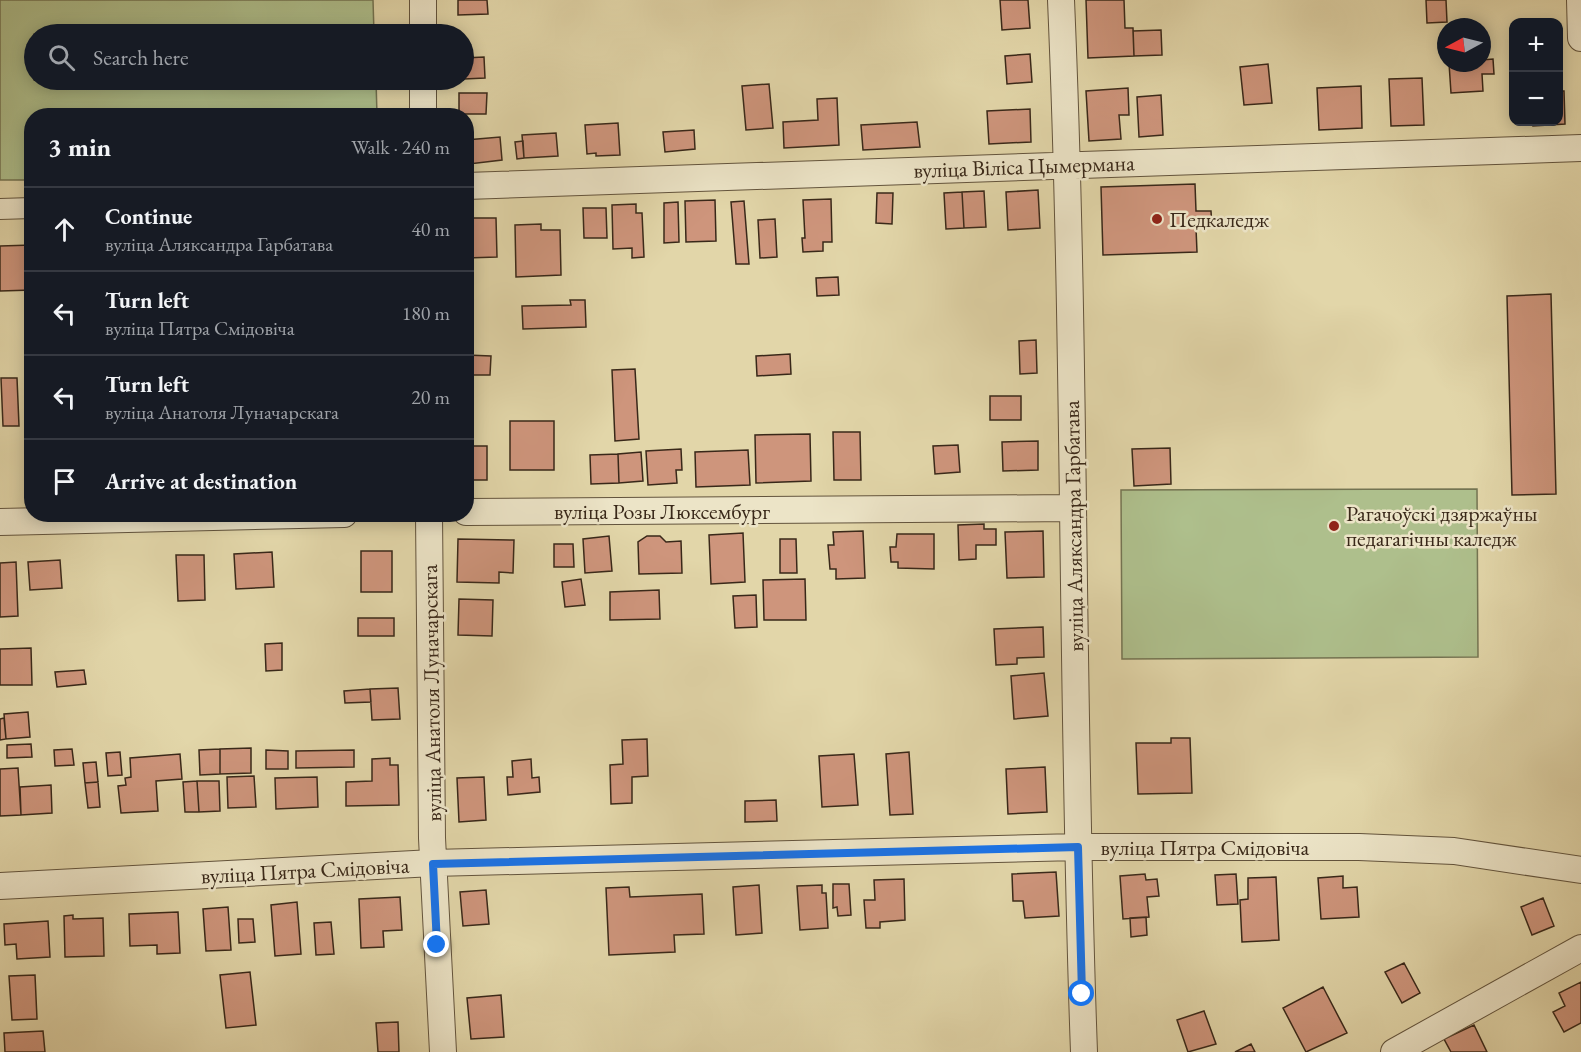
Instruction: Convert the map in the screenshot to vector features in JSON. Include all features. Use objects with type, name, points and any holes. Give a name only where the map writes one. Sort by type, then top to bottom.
[{"type":"street","points":[[423,0],[423,24]]},
{"type":"street","name":"вуліца Аляксандра Гарбатава","points":[[1062,0],[1068,164],[1078,847],[1084,1052]]},
{"type":"street","points":[[1580,0],[1581,38]]},
{"type":"street","points":[[423,90],[423,108]]},
{"type":"street","name":"вуліца Віліса Цымермана","points":[[474,186],[1581,148]]},
{"type":"street","points":[[0,209],[24,208]]},
{"type":"street","name":"вуліца Розы Люксембург","points":[[474,512],[1073,508]]},
{"type":"street","points":[[0,522],[24,521]]},
{"type":"street","name":"вуліца Анатоля Луначарскага","points":[[429,522],[433,864],[443,1052]]},
{"type":"street","name":"вуліца Пятра Смідовіча","points":[[0,886],[433,864],[1078,847],[1371,847],[1454,851],[1581,870]]},
{"type":"street","points":[[1394,1052],[1581,948]]},
{"type":"green space","points":[[0,0],[373,0],[374,24],[24,24],[24,90],[376,90],[377,108],[24,108],[24,180],[0,180]]},
{"type":"green space","points":[[1477,489],[1478,657],[1122,659],[1121,490]]},
{"type":"building","points":[[458,0],[487,0],[488,14],[458,15]]},
{"type":"building","points":[[1000,0],[1028,0],[1030,28],[1002,30]]},
{"type":"building","points":[[1086,0],[1124,0],[1125,28],[1133,28],[1134,56],[1088,58]]},
{"type":"building","points":[[1426,0],[1446,0],[1447,18],[1437,18],[1437,22],[1427,23]]},
{"type":"building","points":[[1161,30],[1162,55],[1134,56],[1133,31]]},
{"type":"building","points":[[1030,54],[1032,82],[1007,84],[1005,56]]},
{"type":"building","points":[[484,57],[485,78],[474,79],[474,58]]},
{"type":"building","points":[[1491,59],[1493,59],[1494,74],[1482,74],[1483,91],[1451,93],[1450,72],[1491,72]]},
{"type":"building","points":[[1268,64],[1272,103],[1244,105],[1240,67]]},
{"type":"building","points":[[1422,78],[1424,125],[1391,126],[1389,79]]},
{"type":"building","points":[[769,84],[773,128],[746,130],[742,86]]},
{"type":"building","points":[[1361,86],[1362,128],[1319,130],[1317,88]]},
{"type":"building","points":[[1128,88],[1129,115],[1119,115],[1121,139],[1089,141],[1086,91]]},
{"type":"building","points":[[1563,91],[1564,91],[1565,124],[1563,124]]},
{"type":"building","points":[[459,93],[487,93],[486,114],[474,114],[474,108],[459,108]]},
{"type":"building","points":[[1161,95],[1163,135],[1139,137],[1137,97]]},
{"type":"building","points":[[837,98],[839,145],[784,148],[783,122],[818,120],[817,99]]},
{"type":"building","points":[[1030,109],[1031,142],[989,144],[987,111]]},
{"type":"building","points":[[917,122],[920,147],[863,150],[861,125]]},
{"type":"building","points":[[618,123],[620,155],[587,154],[585,125]]},
{"type":"building","points":[[694,130],[695,149],[665,152],[663,132]]},
{"type":"building","points":[[556,133],[558,156],[524,158],[522,135]]},
{"type":"building","points":[[500,137],[502,160],[474,163],[474,139]]},
{"type":"building","points":[[523,141],[524,158],[517,159],[515,142]]},
{"type":"building","name":"Педкаледж","points":[[1195,184],[1196,211],[1211,211],[1212,227],[1196,228],[1197,252],[1103,255],[1101,187]]},
{"type":"building","points":[[1038,190],[1040,228],[1008,230],[1006,192]]},
{"type":"building","points":[[984,191],[986,227],[964,228],[962,192]]},
{"type":"building","points":[[962,192],[964,228],[946,229],[944,193]]},
{"type":"building","points":[[877,193],[893,193],[892,224],[876,223]]},
{"type":"building","points":[[831,199],[832,242],[823,242],[823,251],[803,252],[802,238],[805,238],[803,200]]},
{"type":"building","points":[[715,200],[716,241],[686,242],[685,201]]},
{"type":"building","points":[[744,201],[749,264],[736,264],[731,202]]},
{"type":"building","points":[[678,202],[679,242],[664,243],[664,203]]},
{"type":"building","points":[[636,204],[636,213],[642,213],[644,257],[632,258],[632,248],[613,249],[612,205]]},
{"type":"building","points":[[583,208],[606,208],[607,238],[584,238]]},
{"type":"building","points":[[474,218],[496,218],[497,257],[474,258]]},
{"type":"building","points":[[775,219],[777,257],[760,258],[758,220]]},
{"type":"building","points":[[541,224],[541,230],[560,230],[561,275],[516,277],[515,225]]},
{"type":"building","points":[[24,245],[24,290],[0,291],[0,246]]},
{"type":"building","points":[[838,277],[839,295],[817,296],[816,278]]},
{"type":"building","points":[[1551,294],[1556,494],[1512,495],[1507,296]]},
{"type":"building","points":[[570,300],[585,300],[586,327],[523,329],[522,306],[571,305]]},
{"type":"building","points":[[1036,340],[1037,373],[1020,374],[1019,341]]},
{"type":"building","points":[[790,354],[791,374],[757,376],[756,356]]},
{"type":"building","points":[[474,355],[491,356],[490,375],[474,375]]},
{"type":"building","points":[[635,369],[639,439],[615,441],[612,370]]},
{"type":"building","points":[[1,378],[17,378],[19,426],[3,426]]},
{"type":"building","points":[[990,396],[1021,396],[1021,420],[990,420]]},
{"type":"building","points":[[510,421],[554,421],[554,470],[510,470]]},
{"type":"building","points":[[833,432],[860,432],[861,480],[834,480]]},
{"type":"building","points":[[810,434],[811,481],[756,483],[755,435]]},
{"type":"building","points":[[1038,441],[1038,470],[1003,471],[1002,442]]},
{"type":"building","points":[[958,445],[960,472],[935,474],[933,446]]},
{"type":"building","points":[[474,446],[487,446],[487,480],[474,480]]},
{"type":"building","points":[[1170,448],[1171,484],[1134,486],[1132,449]]},
{"type":"building","points":[[681,449],[682,470],[676,470],[677,483],[648,485],[646,451]]},
{"type":"building","points":[[748,450],[750,485],[696,487],[695,452]]},
{"type":"building","points":[[641,452],[643,481],[619,483],[618,454]]},
{"type":"building","points":[[618,454],[619,483],[591,484],[590,455]]},
{"type":"building","points":[[984,524],[984,529],[996,529],[996,545],[976,545],[976,559],[959,560],[958,525]]},
{"type":"building","points":[[863,531],[865,578],[836,579],[836,569],[830,569],[828,545],[834,545],[833,532]]},
{"type":"building","points":[[1043,531],[1044,577],[1007,578],[1005,532]]},
{"type":"building","points":[[743,533],[745,582],[711,584],[709,535]]},
{"type":"building","points":[[897,534],[934,534],[934,569],[898,568],[898,562],[891,562],[890,547],[896,547]]},
{"type":"building","points":[[609,536],[612,571],[585,573],[583,539]]},
{"type":"building","points":[[647,536],[660,536],[666,542],[681,541],[682,573],[639,574],[638,542]]},
{"type":"building","points":[[458,539],[514,540],[513,573],[499,572],[499,583],[457,582]]},
{"type":"building","points":[[780,539],[796,539],[797,573],[780,573]]},
{"type":"building","points":[[554,544],[573,544],[574,567],[554,567]]},
{"type":"building","points":[[361,551],[392,551],[392,592],[361,592]]},
{"type":"building","points":[[272,552],[274,587],[236,589],[234,554]]},
{"type":"building","points":[[176,555],[204,555],[205,600],[178,601]]},
{"type":"building","points":[[60,560],[62,588],[30,590],[28,562]]},
{"type":"building","points":[[16,562],[18,616],[0,617],[0,563]]},
{"type":"building","points":[[581,579],[585,605],[565,607],[562,582]]},
{"type":"building","points":[[805,579],[806,620],[764,620],[763,580]]},
{"type":"building","points":[[659,590],[660,619],[610,620],[610,592]]},
{"type":"building","points":[[756,595],[757,627],[735,628],[733,596]]},
{"type":"building","points":[[459,599],[493,600],[492,636],[458,635]]},
{"type":"building","points":[[358,618],[394,618],[394,636],[358,636]]},
{"type":"building","points":[[1043,627],[1044,657],[1017,658],[1017,664],[996,665],[994,629]]},
{"type":"building","points":[[282,643],[282,670],[266,671],[265,644]]},
{"type":"building","points":[[31,648],[32,685],[0,685],[0,649]]},
{"type":"building","points":[[84,670],[86,684],[57,687],[55,672]]},
{"type":"building","points":[[1044,673],[1048,716],[1014,719],[1011,676]]},
{"type":"building","points":[[398,688],[400,719],[372,720],[370,689]]},
{"type":"building","points":[[370,689],[371,702],[345,703],[344,691]]},
{"type":"building","points":[[28,712],[30,737],[6,739],[4,714]]},
{"type":"building","points":[[4,718],[6,739],[0,740],[0,719]]},
{"type":"building","points":[[1171,738],[1190,738],[1192,793],[1138,794],[1136,743],[1171,743]]},
{"type":"building","points":[[647,739],[648,776],[632,777],[632,803],[611,804],[610,765],[623,764],[622,740]]},
{"type":"building","points":[[31,744],[32,757],[7,758],[7,745]]},
{"type":"building","points":[[251,748],[251,773],[220,774],[220,749]]},
{"type":"building","points":[[72,749],[74,765],[55,766],[54,750]]},
{"type":"building","points":[[220,749],[220,774],[200,775],[199,750]]},
{"type":"building","points":[[266,750],[288,751],[288,769],[266,769]]},
{"type":"building","points":[[354,750],[354,767],[296,768],[296,751]]},
{"type":"building","points":[[120,752],[122,775],[108,776],[106,753]]},
{"type":"building","points":[[909,752],[913,814],[890,815],[886,754]]},
{"type":"building","points":[[180,754],[182,779],[156,781],[158,811],[121,813],[118,786],[126,785],[125,778],[131,777],[130,758]]},
{"type":"building","points":[[854,754],[858,805],[822,807],[819,756]]},
{"type":"building","points":[[390,758],[390,765],[398,765],[399,805],[346,806],[346,782],[372,781],[372,759]]},
{"type":"building","points":[[531,759],[532,778],[539,777],[540,792],[508,795],[507,777],[513,777],[512,761]]},
{"type":"building","points":[[96,762],[98,782],[85,783],[83,763]]},
{"type":"building","points":[[1045,767],[1047,812],[1008,814],[1006,769]]},
{"type":"building","points":[[18,768],[21,815],[0,816],[0,769]]},
{"type":"building","points":[[254,776],[256,807],[228,808],[227,777]]},
{"type":"building","points":[[317,777],[318,807],[276,809],[275,778]]},
{"type":"building","points":[[484,777],[486,820],[459,822],[457,778]]},
{"type":"building","points":[[197,781],[199,812],[185,812],[183,782]]},
{"type":"building","points":[[197,781],[219,781],[220,811],[199,812]]},
{"type":"building","points":[[98,782],[100,807],[88,808],[85,783]]},
{"type":"building","points":[[51,785],[52,813],[21,815],[20,787]]},
{"type":"building","points":[[776,800],[777,821],[745,822],[745,801]]},
{"type":"building","points":[[1056,872],[1059,916],[1025,918],[1023,901],[1013,901],[1012,874]]},
{"type":"building","points":[[1145,874],[1146,880],[1157,879],[1159,896],[1147,897],[1149,917],[1123,919],[1120,876]]},
{"type":"building","points":[[1236,874],[1238,904],[1217,905],[1215,875]]},
{"type":"building","points":[[1343,876],[1343,888],[1357,887],[1359,917],[1321,919],[1318,878]]},
{"type":"building","points":[[1276,877],[1279,940],[1242,942],[1240,900],[1248,899],[1248,878]]},
{"type":"building","points":[[904,879],[905,920],[880,922],[880,928],[866,928],[864,900],[875,900],[874,880]]},
{"type":"building","points":[[833,884],[849,884],[851,915],[838,916],[837,907],[833,908]]},
{"type":"building","points":[[759,885],[762,933],[736,935],[733,887]]},
{"type":"building","points":[[822,885],[822,893],[826,893],[828,928],[800,930],[797,886]]},
{"type":"building","points":[[629,887],[630,897],[702,894],[704,934],[674,935],[675,952],[609,955],[606,888]]},
{"type":"building","points":[[486,890],[489,924],[463,926],[460,892]]},
{"type":"building","points":[[400,897],[402,930],[383,931],[384,947],[361,948],[359,899]]},
{"type":"building","points":[[1543,898],[1554,926],[1532,935],[1521,907]]},
{"type":"building","points":[[297,902],[301,954],[275,956],[271,905]]},
{"type":"building","points":[[228,907],[231,950],[206,951],[203,909]]},
{"type":"building","points":[[178,912],[180,953],[157,954],[157,945],[130,946],[129,914]]},
{"type":"building","points":[[73,915],[73,919],[103,918],[104,956],[65,957],[64,916]]},
{"type":"building","points":[[1146,917],[1147,935],[1131,937],[1130,918]]},
{"type":"building","points":[[238,919],[253,919],[255,942],[239,943]]},
{"type":"building","points":[[48,921],[50,957],[17,959],[16,944],[5,945],[4,924]]},
{"type":"building","points":[[331,922],[334,954],[316,955],[314,923]]},
{"type":"building","points":[[1404,963],[1420,993],[1402,1003],[1385,972]]},
{"type":"building","points":[[250,972],[256,1025],[226,1028],[220,975]]},
{"type":"building","points":[[35,975],[37,1019],[12,1020],[9,976]]},
{"type":"building","points":[[1581,982],[1581,1023],[1564,1032],[1553,1012],[1565,1006],[1559,993]]},
{"type":"building","points":[[1323,987],[1347,1033],[1306,1052],[1283,1008]]},
{"type":"building","points":[[501,995],[504,1037],[471,1039],[467,998]]},
{"type":"building","points":[[1204,1011],[1216,1044],[1188,1052],[1177,1020]]},
{"type":"building","points":[[398,1022],[399,1052],[378,1052],[376,1023]]},
{"type":"building","points":[[1474,1025],[1487,1052],[1451,1052],[1444,1039]]},
{"type":"building","points":[[43,1031],[45,1052],[5,1052],[4,1033]]},
{"type":"building","points":[[1251,1044],[1255,1052],[1235,1052]]},
{"type":"place","name":"Педкаледж","points":[[1157,219]]},
{"type":"place","name":"Рагачоўскі дзяржаўны педагагічны каледж","points":[[1334,526]]},
{"type":"route","points":[[437,945],[433,864],[1078,847],[1082,994]]}]
